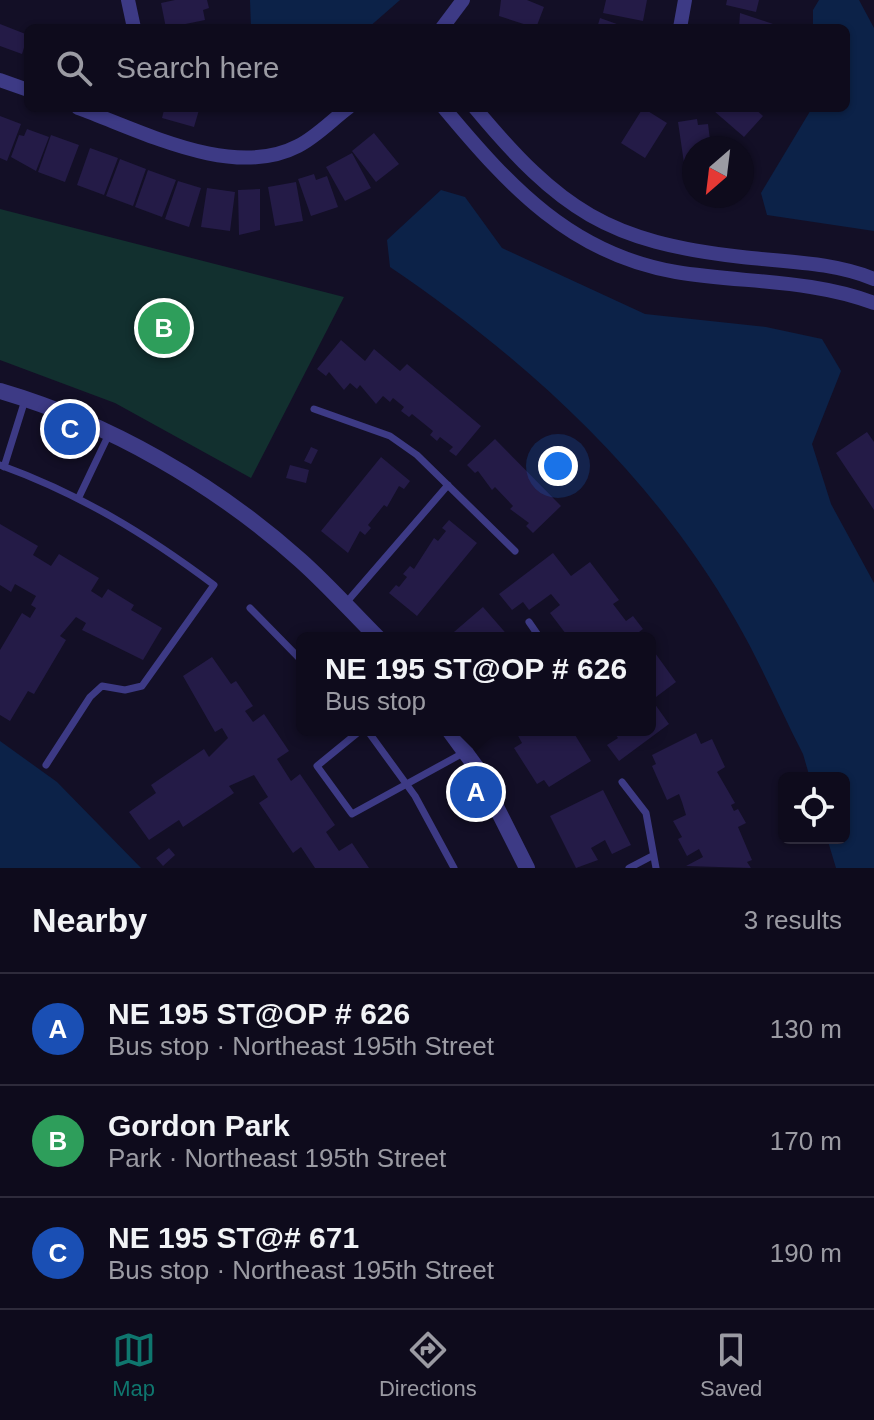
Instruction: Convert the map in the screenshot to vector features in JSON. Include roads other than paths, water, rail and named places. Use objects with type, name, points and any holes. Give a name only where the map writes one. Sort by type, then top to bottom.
[{"type":"street","points":[[128,0],[133,24]]},
{"type":"street","points":[[446,23],[463,0]]},
{"type":"street","points":[[681,24],[685,0]]},
{"type":"street","points":[[0,80],[24,89]]},
{"type":"street","points":[[118,115],[213,155],[246,158],[281,153],[300,145],[343,112]]},
{"type":"street","points":[[447,112],[517,192],[549,218],[593,244],[675,271],[812,287],[874,303]]},
{"type":"street","points":[[478,112],[523,165],[547,187],[613,228],[655,243],[821,265],[874,279]]},
{"type":"street","points":[[0,391],[25,398],[109,434],[224,500],[300,560],[372,632]]},
{"type":"street","points":[[460,738],[527,868]]},
{"type":"lane","points":[[25,398],[2,466],[79,497],[165,549],[214,585],[142,686],[125,690],[102,686],[90,697],[46,765]]},
{"type":"lane","points":[[314,409],[390,436],[417,455],[515,551]]},
{"type":"lane","points":[[79,497],[109,434]]},
{"type":"lane","points":[[344,604],[448,485]]},
{"type":"lane","points":[[250,608],[296,655]]},
{"type":"lane","points":[[529,622],[536,632]]},
{"type":"lane","points":[[356,736],[317,766],[352,814],[408,786],[460,738]]},
{"type":"lane","points":[[369,736],[408,786],[446,847],[454,868]]},
{"type":"lane","points":[[622,782],[646,813],[656,868]]},
{"type":"lane","points":[[629,868],[652,856]]},
{"type":"water","points":[[250,0],[400,0],[373,24],[251,24]]},
{"type":"water","points":[[819,0],[859,0],[874,28],[874,231],[767,215],[761,193],[810,112],[850,112],[850,24],[813,24],[813,10]]},
{"type":"water","points":[[441,190],[465,197],[502,248],[645,314],[766,327],[822,339],[841,371],[812,444],[831,504],[874,583],[874,868],[836,868],[829,844],[850,844],[850,772],[808,772],[803,754],[744,635],[702,566],[666,516],[583,424],[537,381],[441,303],[390,267],[387,240]]},
{"type":"water","points":[[0,741],[57,782],[141,868],[0,868]]},
{"type":"place","name":"Gordon Park","points":[[164,328]]},
{"type":"place","name":"NE 195 ST@# 671","points":[[70,429]]},
{"type":"place","name":"NE 195 ST@OP # 626","points":[[476,792]]}]
